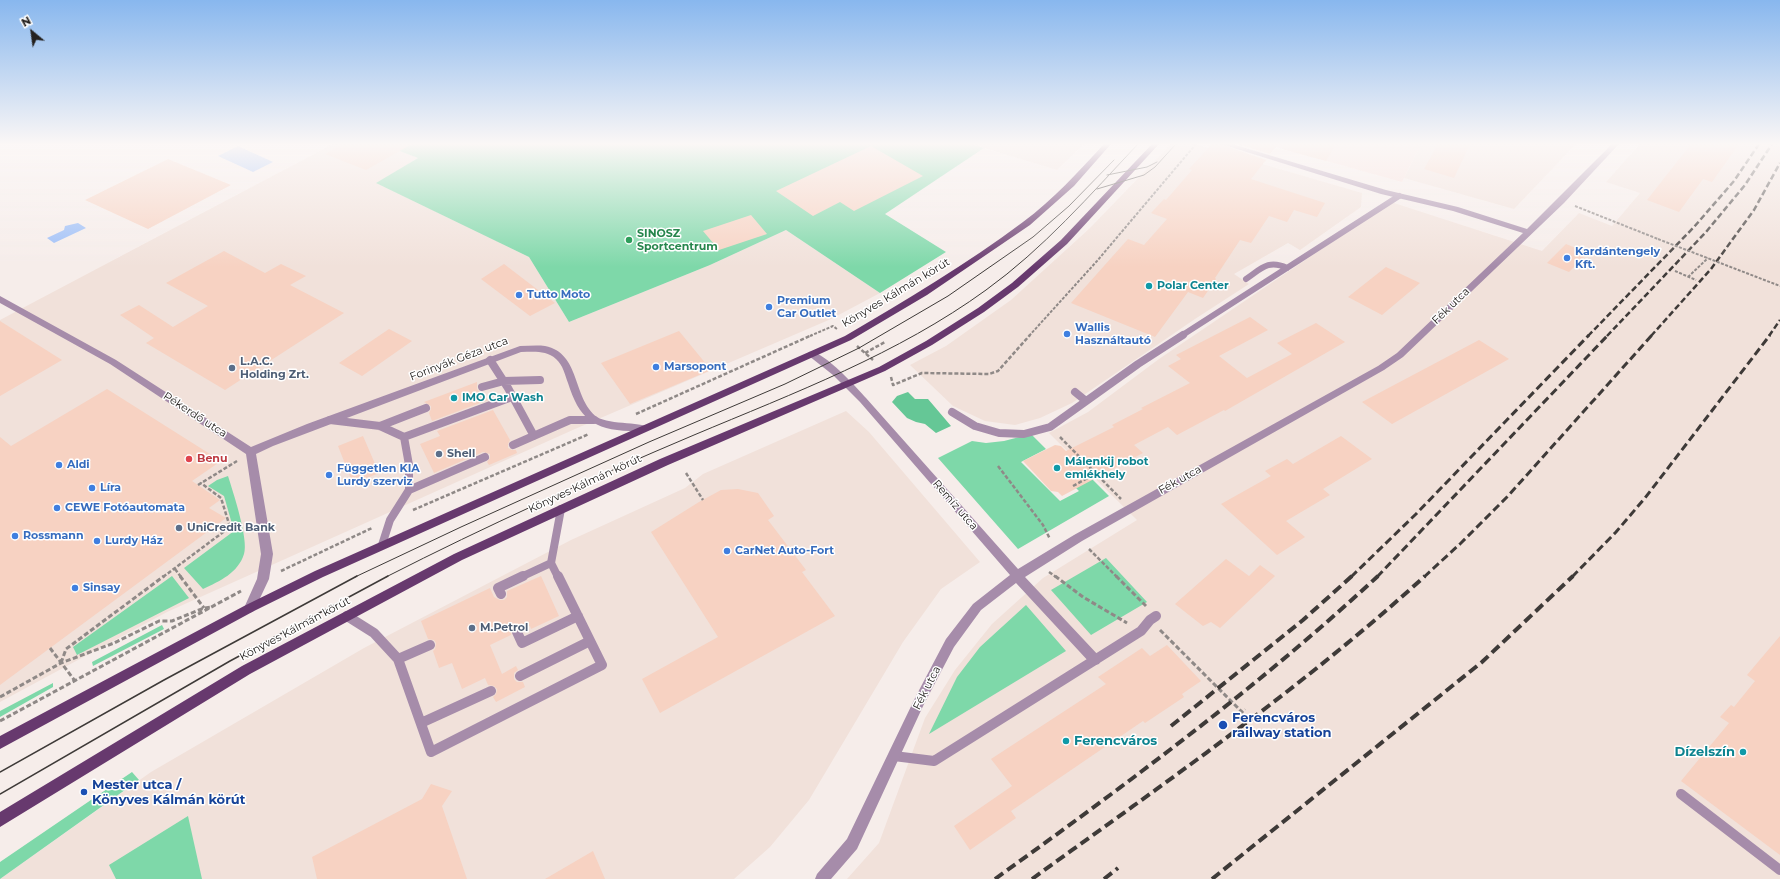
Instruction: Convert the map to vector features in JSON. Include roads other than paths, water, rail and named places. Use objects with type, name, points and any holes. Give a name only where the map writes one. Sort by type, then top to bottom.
[{"type":"main road","name":"Könyves Kálmán körút","points":[[0,744],[250,608],[382,545],[848,338],[924,293],[1027,223],[1070,185]]},
{"type":"main road","name":"Könyves Kálmán körút","points":[[0,820],[239,674],[458,558],[664,462],[882,369],[929,343],[981,310],[1015,285],[1064,242],[1117,185]]},
{"type":"street","points":[[1362,185],[1399,196],[1455,209],[1528,232]]},
{"type":"street","name":"Fék utca","points":[[822,879],[852,844],[920,700],[950,642],[977,607],[1017,576],[1078,538],[1400,356],[1576,185]]},
{"type":"street","name":"Pékerdő utca","points":[[2,302],[113,362],[251,452]]},
{"type":"street","name":"Forinyák Géza utca","points":[[251,452],[269,443],[520,349],[537,348],[553,352],[564,361],[583,410],[594,420]]},
{"type":"street","name":"Remíz utca","points":[[812,354],[826,364],[847,384],[900,441],[1017,576],[1095,660]]},
{"type":"street","points":[[594,420],[608,426],[645,428]]},
{"type":"street","points":[[250,608],[267,566],[267,554],[251,452]]},
{"type":"lane","points":[[952,412],[973,427],[1002,435],[1019,435],[1050,427],[1138,364],[1399,196]]},
{"type":"lane","points":[[1246,279],[1271,263],[1278,263],[1287,268]]},
{"type":"lane","points":[[490,360],[504,381],[534,436]]},
{"type":"lane","points":[[482,387],[504,381],[540,380]]},
{"type":"lane","points":[[1075,392],[1086,401]]},
{"type":"lane","points":[[330,420],[380,426],[404,437],[512,397]]},
{"type":"lane","points":[[380,426],[426,408]]},
{"type":"lane","points":[[513,445],[570,420],[594,420]]},
{"type":"lane","points":[[382,545],[390,520],[409,490],[409,465],[404,437]]},
{"type":"lane","points":[[409,490],[485,457]]},
{"type":"lane","points":[[347,616],[374,633],[398,659],[431,752],[602,665],[551,563],[562,509]]},
{"type":"lane","points":[[501,594],[498,588],[551,563]]},
{"type":"lane","points":[[517,632],[522,643],[578,616]]},
{"type":"lane","points":[[894,756],[934,761],[1141,631],[1153,618]]},
{"type":"lane","points":[[520,676],[590,641]]},
{"type":"lane","points":[[398,659],[430,645]]},
{"type":"lane","points":[[421,723],[491,691]]},
{"type":"lane","points":[[1681,794],[1780,870]]},
{"type":"water","points":[[78,223],[86,228],[54,243],[47,238],[64,230],[65,226]]},
{"type":"tram line","points":[[356,576],[649,442],[785,384],[859,348],[948,296],[1033,237],[1069,206],[1090,185]]},
{"type":"tram line","points":[[388,576],[538,503],[807,388],[917,334],[952,313],[1007,274],[1065,221],[1100,185]]},
{"type":"tram line","points":[[1097,189],[1110,185]]},
{"type":"tram line","points":[[0,772],[164,680],[356,576]]},
{"type":"tram line","points":[[0,794],[230,661],[388,576]]},
{"type":"railway","points":[[1588,336],[1694,227],[1731,185]]},
{"type":"railway","points":[[1607,336],[1706,232],[1745,185]]},
{"type":"railway","points":[[1651,336],[1711,269],[1754,210],[1768,185]]},
{"type":"railway","points":[[1769,336],[1780,320]]},
{"type":"railway","points":[[1351,577],[1416,514],[1589,335]]},
{"type":"railway","points":[[1378,576],[1608,335]]},
{"type":"railway","points":[[1424,577],[1461,543],[1508,496],[1652,335]]},
{"type":"railway","points":[[1573,576],[1616,532],[1645,498],[1770,335]]},
{"type":"railway","points":[[1171,726],[1303,620],[1352,576]]},
{"type":"railway","points":[[995,879],[1191,734],[1286,657],[1378,576]]},
{"type":"railway","points":[[1032,879],[1183,770],[1282,696],[1331,657],[1425,576]]},
{"type":"railway","points":[[1212,879],[1482,662],[1573,576]]},
{"type":"railway","points":[[1104,879],[1118,868]]},
{"type":"place","name":"SINOSZ Sportcentrum","points":[[629,240]]},
{"type":"place","name":"Kardántengely Kft.","points":[[1567,258]]},
{"type":"place","name":"Polar Center","points":[[1149,286]]},
{"type":"place","name":"Tutto Moto","points":[[519,295]]},
{"type":"place","name":"Premium Car Outlet","points":[[769,307]]},
{"type":"place","name":"Wallis Használtautó","points":[[1067,334]]},
{"type":"place","name":"Marsopont","points":[[656,367]]},
{"type":"place","name":"L.A.C. Holding Zrt.","points":[[232,368]]},
{"type":"place","name":"IMO Car Wash","points":[[454,398]]},
{"type":"place","name":"Shell","points":[[439,454]]},
{"type":"place","name":"Benu","points":[[189,459]]},
{"type":"place","name":"Aldi","points":[[59,465]]},
{"type":"place","name":"Málenkij robot emlékhely","points":[[1057,468]]},
{"type":"place","name":"Független KIA Lurdy szerviz","points":[[329,475]]},
{"type":"place","name":"Líra","points":[[92,488]]},
{"type":"place","name":"CEWE Fotóautomata","points":[[57,508]]},
{"type":"place","name":"UniCredit Bank","points":[[179,528]]},
{"type":"place","name":"Rossmann","points":[[15,536]]},
{"type":"place","name":"Lurdy Ház","points":[[97,541]]},
{"type":"place","name":"CarNet Auto-Fort","points":[[727,551]]},
{"type":"place","name":"Sinsay","points":[[75,588]]},
{"type":"place","name":"M.Petrol","points":[[472,628]]},
{"type":"place","name":"Ferencváros railway station","points":[[1223,725]]},
{"type":"place","name":"Ferencváros","points":[[1066,741]]},
{"type":"place","name":"Dízelszín","points":[[1743,752]]},
{"type":"place","name":"Mester utca / Könyves Kálmán körút","points":[[84,792]]}]
